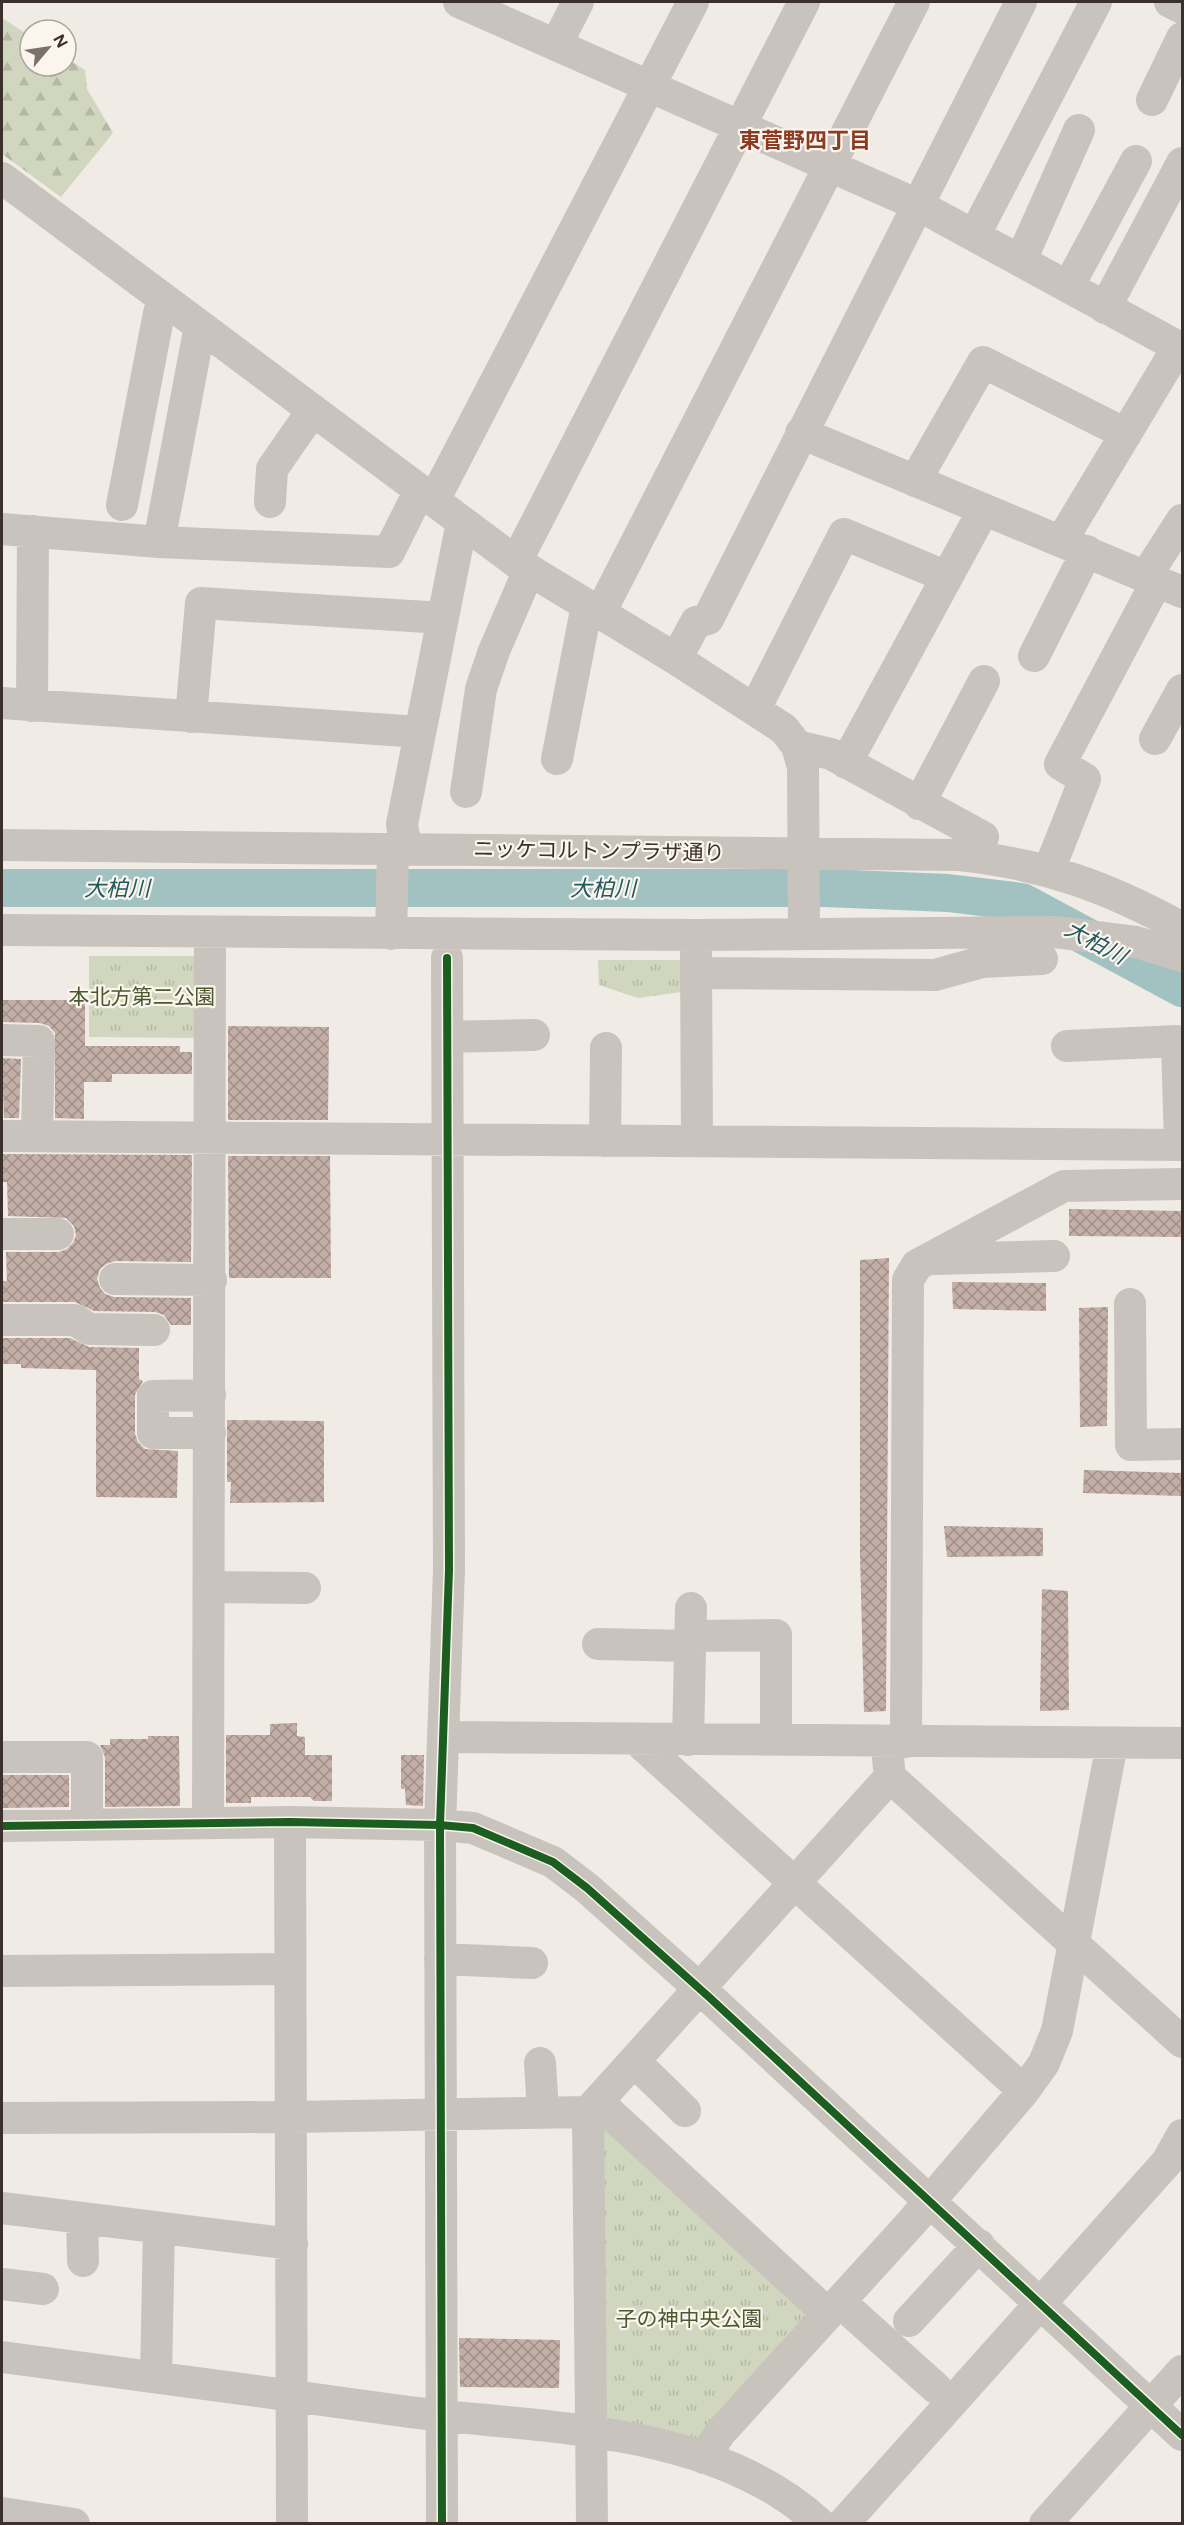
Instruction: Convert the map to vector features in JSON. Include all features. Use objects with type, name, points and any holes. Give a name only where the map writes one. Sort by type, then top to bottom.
[{"type":"street","points":[[459,2],[918,205],[975,234],[1180,348],[1126,434],[1074,546],[1034,656]]},
{"type":"street","points":[[556,45],[578,2]]},
{"type":"street","points":[[2,529],[159,542],[389,552],[427,495],[693,2]]},
{"type":"street","points":[[466,792],[481,689],[523,566],[804,2]]},
{"type":"street","points":[[557,759],[594,609],[914,2]]},
{"type":"street","points":[[676,659],[696,622],[708,619],[1021,2]]},
{"type":"street","points":[[975,234],[1096,2]]},
{"type":"street","points":[[1170,2],[1182,8]]},
{"type":"street","points":[[1152,100],[1182,38]]},
{"type":"street","points":[[1021,260],[1079,130]]},
{"type":"street","points":[[1068,287],[1137,160]]},
{"type":"street","points":[[1106,308],[1182,162]]},
{"type":"street","points":[[2,178],[523,566],[676,659],[784,729],[797,746],[805,791],[803,927]]},
{"type":"street","points":[[122,504],[159,313],[175,307]]},
{"type":"street","points":[[159,542],[201,326]]},
{"type":"street","points":[[915,481],[983,362],[1126,434]]},
{"type":"street","points":[[270,502],[272,469],[313,410]]},
{"type":"street","points":[[801,433],[1162,584]]},
{"type":"street","points":[[846,763],[984,509]]},
{"type":"street","points":[[1049,870],[1085,779],[1060,764],[1162,584],[1182,520]]},
{"type":"street","points":[[391,934],[402,824],[462,522]]},
{"type":"street","points":[[33,531],[17,704],[419,732]]},
{"type":"street","points":[[755,709],[844,534],[947,577]]},
{"type":"street","points":[[190,717],[201,603],[443,618]]},
{"type":"street","points":[[919,804],[984,681]]},
{"type":"street","points":[[1155,740],[1182,690]]},
{"type":"street","points":[[797,746],[831,754],[983,837]]},
{"type":"street","name":"ニッケコルトンプラザ通り","points":[[2,845],[400,850],[803,862],[959,855],[1004,860],[1049,870],[1119,895],[1182,928]]},
{"type":"street","points":[[2,930],[696,935],[803,927],[1055,932],[1136,942],[1182,956]]},
{"type":"street","points":[[208,1823],[210,932]]},
{"type":"street","points":[[696,935],[697,1141]]},
{"type":"street","points":[[442,2523],[439,2114],[440,1825],[449,1570],[447,958]]},
{"type":"street","points":[[696,973],[935,975],[982,962],[1042,959]]},
{"type":"street","points":[[447,1037],[534,1035]]},
{"type":"street","points":[[2,1040],[39,1041],[37,1136]]},
{"type":"street","points":[[2,1136],[1181,1145],[1177,1041],[1067,1046]]},
{"type":"street","points":[[605,1141],[606,1048]]},
{"type":"street","points":[[592,2523],[593,2107],[890,1777],[897,1742],[908,1280],[917,1265],[1064,1186],[1182,1184]]},
{"type":"street","points":[[2,1234],[58,1234]]},
{"type":"street","points":[[928,1259],[1054,1256]]},
{"type":"street","points":[[115,1279],[211,1280]]},
{"type":"street","points":[[1130,1304],[1131,1445],[1182,1444]]},
{"type":"street","points":[[2,1320],[75,1320],[89,1329],[154,1330]]},
{"type":"street","points":[[210,1395],[153,1396],[153,1433],[210,1433]]},
{"type":"street","points":[[209,1587],[305,1588]]},
{"type":"street","points":[[598,1644],[690,1630],[776,1635],[776,1740]]},
{"type":"street","points":[[688,1740],[690,1630]]},
{"type":"street","points":[[444,1737],[638,1741],[1182,1743]]},
{"type":"street","points":[[638,1741],[1024,2091]]},
{"type":"street","points":[[704,2458],[720,2433],[930,2202],[1024,2091],[1044,2063],[1057,2031],[1112,1744]]},
{"type":"street","points":[[2,1757],[87,1757],[87,1824]]},
{"type":"street","points":[[890,1777],[1182,2042]]},
{"type":"street","points":[[290,1822],[292,2523]]},
{"type":"street","points":[[2,1826],[290,1822],[440,1825],[473,1828],[552,1862],[586,1888],[699,1988],[930,2202],[1041,2301],[1182,2435]]},
{"type":"street","points":[[440,1959],[532,1963]]},
{"type":"street","points":[[2,1971],[290,1969]]},
{"type":"street","points":[[634,2061],[685,2111]]},
{"type":"street","points":[[540,2063],[543,2112]]},
{"type":"street","points":[[2,2118],[291,2117],[543,2112],[593,2107],[834,2308],[936,2388]]},
{"type":"street","points":[[843,2523],[1041,2301],[1175,2166],[1182,2135]]},
{"type":"street","points":[[2,2208],[292,2244]]},
{"type":"street","points":[[82,2218],[83,2261]]},
{"type":"street","points":[[156,2378],[159,2228]]},
{"type":"street","points":[[909,2321],[979,2245]]},
{"type":"street","points":[[2,2284],[43,2289]]},
{"type":"street","points":[[2,2357],[441,2416],[591,2433],[663,2445],[704,2458],[761,2481],[801,2506],[820,2523]]},
{"type":"street","points":[[1054,2520],[1182,2371]]},
{"type":"street","points":[[2,2513],[74,2523]]},
{"type":"green space","points":[[2,18],[18,28],[18,78],[78,78],[78,66],[85,70],[87,89],[113,133],[61,197],[2,154]]},
{"type":"green space","name":"本北方第二公園","points":[[89,956],[196,956],[196,1038],[89,1037]]},
{"type":"green space","points":[[598,960],[689,960],[689,991],[638,998],[599,985]]},
{"type":"green space","name":"子の神中央公園","points":[[598,2118],[807,2307],[807,2320],[703,2444],[601,2426]]},
{"type":"building","points":[[2,1000],[85,1000],[85,1046],[180,1046],[180,1052],[192,1052],[192,1074],[112,1074],[112,1082],[84,1082],[84,1119],[55,1118],[55,1033],[49,1026],[40,1023],[2,1022]]},
{"type":"building","points":[[228,1026],[329,1027],[328,1120],[228,1120]]},
{"type":"building","points":[[2,1058],[21,1059],[19,1118],[4,1118]]},
{"type":"building","points":[[2,1154],[192,1155],[191,1262],[115,1261],[100,1269],[97,1279],[105,1294],[114,1297],[191,1298],[191,1325],[171,1325],[164,1315],[155,1312],[94,1311],[75,1302],[2,1302],[2,1281],[7,1281],[6,1252],[59,1252],[67,1249],[73,1243],[76,1235],[74,1226],[66,1218],[8,1216],[7,1182],[2,1182]]},
{"type":"building","points":[[228,1156],[330,1156],[331,1278],[229,1278]]},
{"type":"building","points":[[1069,1209],[1182,1211],[1182,1237],[1069,1236]]},
{"type":"building","points":[[889,1258],[886,1711],[864,1712],[860,1553],[860,1260]]},
{"type":"building","points":[[952,1282],[1046,1283],[1046,1311],[953,1309]]},
{"type":"building","points":[[1108,1307],[1107,1426],[1080,1427],[1079,1308]]},
{"type":"building","points":[[2,1338],[70,1338],[89,1347],[139,1348],[139,1379],[143,1381],[135,1395],[135,1434],[138,1442],[145,1449],[178,1451],[177,1498],[96,1497],[96,1370],[21,1368],[21,1364],[2,1364]]},
{"type":"building","points":[[227,1420],[324,1421],[324,1502],[230,1503],[231,1482],[227,1482]]},
{"type":"building","points":[[1084,1470],[1182,1473],[1182,1496],[1083,1493]]},
{"type":"building","points":[[944,1526],[1043,1528],[1043,1556],[947,1557]]},
{"type":"building","points":[[1042,1589],[1068,1591],[1069,1710],[1040,1711]]},
{"type":"building","points":[[297,1723],[297,1736],[305,1737],[305,1755],[332,1755],[332,1801],[314,1801],[310,1797],[251,1797],[251,1803],[226,1803],[226,1735],[270,1735],[270,1724]]},
{"type":"building","points":[[148,1736],[179,1736],[180,1806],[105,1807],[105,1757],[100,1745],[110,1745],[110,1739],[148,1739]]},
{"type":"building","points":[[401,1755],[424,1755],[423,1806],[406,1805],[405,1789],[401,1789]]},
{"type":"building","points":[[2,1775],[69,1775],[69,1807],[2,1808]]},
{"type":"building","points":[[459,2338],[560,2340],[559,2388],[460,2387]]},
{"type":"waterway","name":"大柏川","points":[[2,888],[826,888],[948,893],[1022,902],[1182,988]]},
{"type":"cycle path","points":[[442,2524],[440,1825],[449,1570],[447,958]]},
{"type":"cycle path","points":[[2,1826],[290,1822],[440,1825],[473,1828],[553,1862],[587,1888],[710,1998],[1182,2435]]},
{"type":"district","name":"東菅野四丁目","points":[[805,140]]}]
